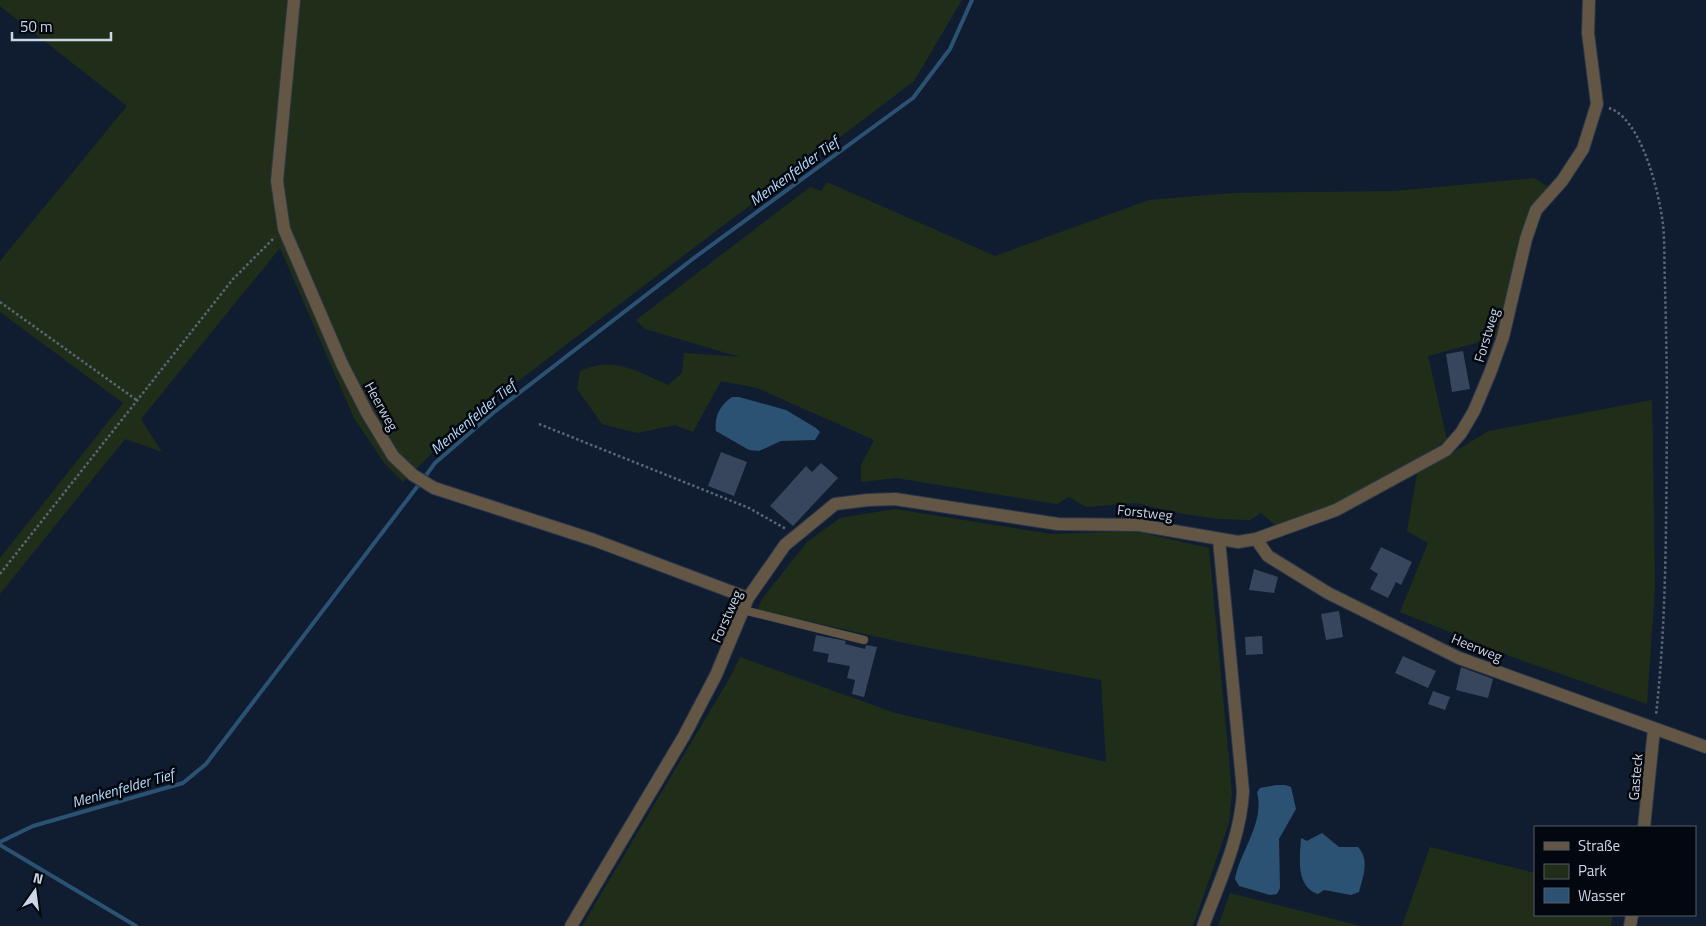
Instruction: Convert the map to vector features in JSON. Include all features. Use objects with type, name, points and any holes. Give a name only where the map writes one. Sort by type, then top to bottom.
[{"type":"street","name":"Heerweg","points":[[294,0],[276,181],[284,229],[342,364],[367,413],[393,456],[412,474],[434,488],[594,540],[746,604]]},
{"type":"street","name":"Forstweg","points":[[571,926],[684,736],[716,674],[746,604],[785,544],[835,504],[895,499],[1058,524],[1114,523],[1149,526],[1238,542],[1256,540],[1336,510],[1446,450],[1461,433],[1474,411],[1503,337],[1526,239],[1536,210],[1562,181],[1583,149],[1597,104],[1588,34],[1588,0]]},
{"type":"street","points":[[1203,926],[1238,824],[1244,790],[1219,540]]},
{"type":"street","name":"Heerweg","points":[[1256,540],[1268,556],[1328,593],[1459,658],[1706,747]]},
{"type":"street","name":"Gasteck","points":[[1644,826],[1654,729]]},
{"type":"lane","points":[[746,604],[864,640]]},
{"type":"path","points":[[1597,104],[1614,109],[1631,126],[1650,163],[1663,224],[1667,368],[1666,506],[1664,604],[1654,729]]},
{"type":"path","points":[[0,574],[233,279],[259,250],[284,229]]},
{"type":"path","points":[[0,302],[138,401]]},
{"type":"path","points":[[539,424],[749,508],[797,535]]},
{"type":"green space","points":[[0,0],[962,0],[914,81],[493,400],[451,434],[403,482],[385,464],[354,418],[280,248],[141,419],[162,452],[125,439],[0,594],[0,558],[123,403],[0,312],[0,261],[127,106],[0,6]]},
{"type":"green space","points":[[1534,178],[1550,188],[1498,337],[1428,356],[1447,440],[1413,463],[1332,506],[1275,525],[1261,513],[1250,520],[1220,519],[1183,514],[1136,503],[1086,507],[1069,497],[1057,504],[896,478],[861,482],[861,465],[874,440],[757,388],[721,381],[693,432],[675,425],[637,433],[602,424],[577,389],[580,371],[592,367],[614,365],[625,367],[668,385],[682,373],[684,353],[740,357],[645,329],[636,320],[810,187],[821,191],[827,182],[995,256],[1149,200],[1233,193],[1395,191]]},
{"type":"green space","points":[[1652,400],[1655,587],[1647,704],[1512,657],[1400,612],[1428,543],[1407,531],[1417,474],[1489,431]]},
{"type":"green space","points":[[895,509],[1051,534],[1134,531],[1209,548],[1232,793],[1229,823],[1193,926],[582,926],[732,674],[740,657],[895,713],[1106,762],[1101,680],[914,645],[757,610],[762,599],[807,542],[840,518]]},
{"type":"green space","points":[[1430,847],[1534,873],[1534,916],[1613,916],[1611,926],[1402,926]]},
{"type":"green space","points":[[1230,893],[1361,926],[1218,926]]},
{"type":"water","points":[[732,397],[739,397],[786,410],[820,432],[815,440],[781,441],[759,451],[749,450],[716,431],[716,421],[719,412]]},
{"type":"water","points":[[1276,785],[1291,787],[1296,809],[1279,839],[1280,888],[1277,894],[1270,895],[1239,886],[1235,879],[1258,815],[1259,803],[1257,792],[1260,788]]},
{"type":"water","points":[[1322,833],[1339,847],[1358,847],[1362,852],[1365,869],[1359,892],[1351,895],[1324,890],[1318,894],[1306,885],[1300,870],[1301,838],[1307,841]]},
{"type":"building","points":[[1463,351],[1470,389],[1452,392],[1446,354]]},
{"type":"building","points":[[721,452],[747,462],[734,496],[708,486]]},
{"type":"building","points":[[821,463],[838,478],[793,526],[770,506],[806,466],[812,472]]},
{"type":"building","points":[[1381,547],[1412,562],[1401,585],[1396,582],[1388,598],[1370,589],[1378,574],[1370,569]]},
{"type":"building","points":[[1254,569],[1278,577],[1274,593],[1249,590]]},
{"type":"building","points":[[1339,611],[1343,637],[1326,640],[1321,614]]},
{"type":"building","points":[[816,635],[846,641],[845,644],[865,649],[866,645],[877,647],[864,697],[852,694],[855,680],[847,678],[850,666],[827,662],[829,654],[813,651]]},
{"type":"building","points":[[1262,636],[1263,654],[1246,655],[1245,637]]},
{"type":"building","points":[[1403,656],[1436,671],[1428,688],[1395,673]]},
{"type":"building","points":[[1461,667],[1493,679],[1488,698],[1456,690]]},
{"type":"building","points":[[1433,691],[1450,697],[1445,710],[1428,704]]},
{"type":"waterway","name":"Menkenfelder Tief","points":[[424,478],[435,463],[493,413],[698,255],[913,98],[950,49],[972,0]]},
{"type":"waterway","name":"Menkenfelder Tief","points":[[0,842],[33,826],[183,783],[206,764],[420,483]]},
{"type":"waterway","points":[[0,845],[136,926]]}]
